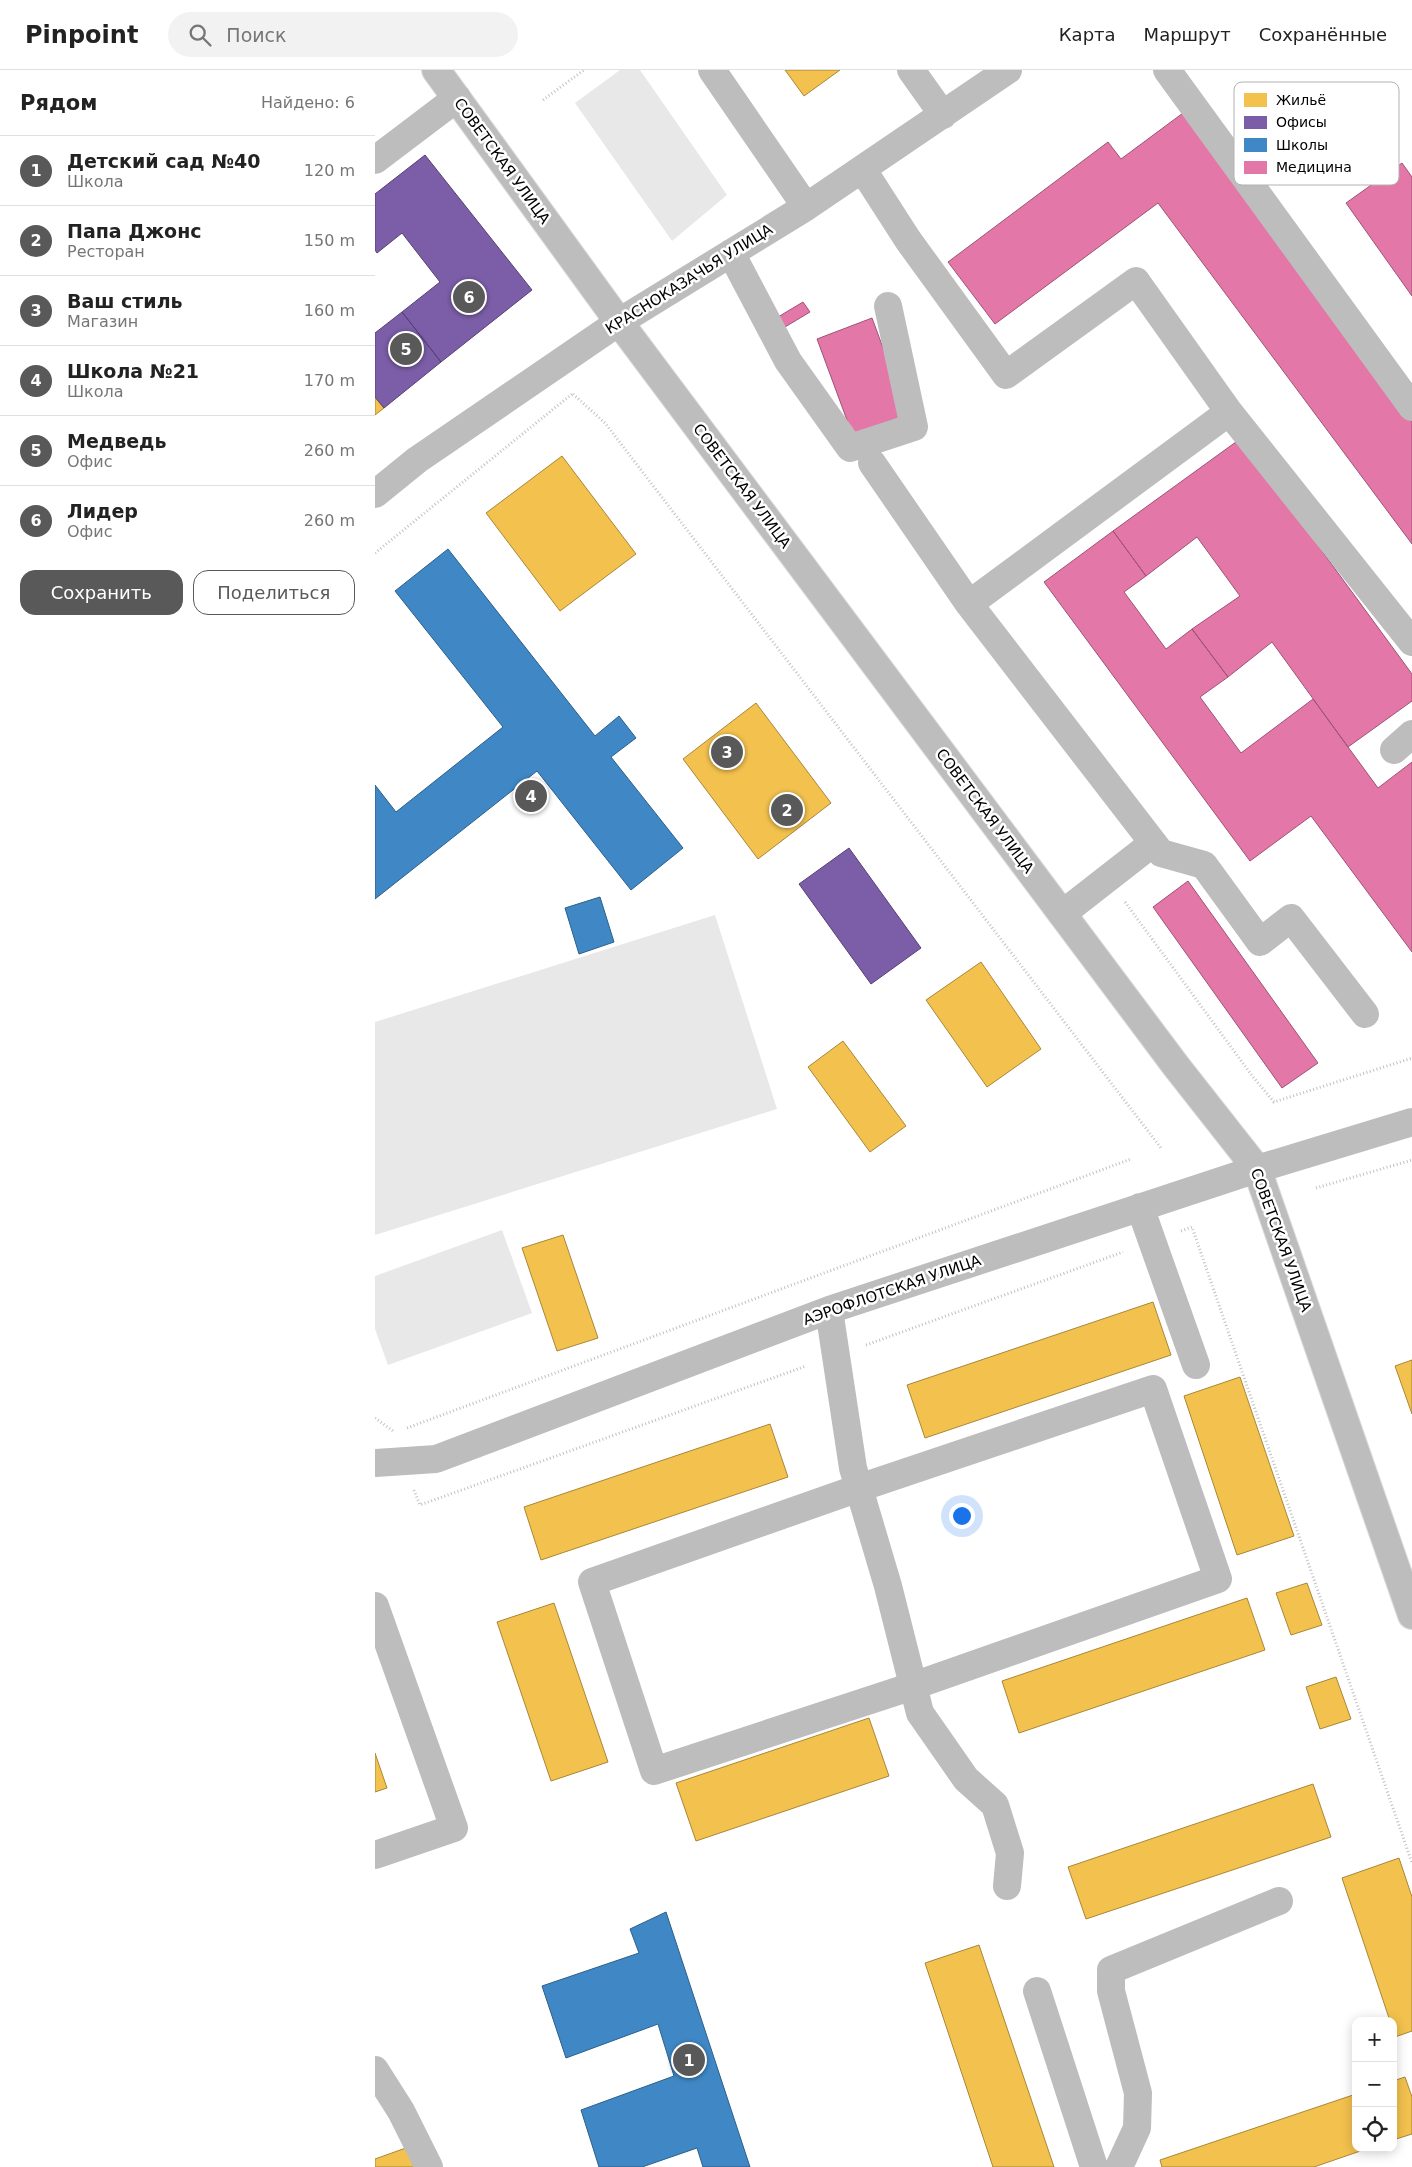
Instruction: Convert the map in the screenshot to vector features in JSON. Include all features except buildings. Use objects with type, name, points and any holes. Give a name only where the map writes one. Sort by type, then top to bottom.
[{"type":"street","name":"СОВЕТСКАЯ УЛИЦА","points":[[436,70],[619,322],[1176,1066],[1257,1169],[1407,1582],[1412,1615]]},
{"type":"street","points":[[712,70],[805,207]]},
{"type":"street","points":[[911,70],[943,115]]},
{"type":"street","name":"КРАСНОКАЗАЧЬЯ УЛИЦА","points":[[375,494],[417,460],[619,322],[863,170],[1008,70]]},
{"type":"street","points":[[1167,70],[1234,162]]},
{"type":"street","points":[[375,160],[457,98]]},
{"type":"street","points":[[863,170],[908,240],[1006,375],[1137,280],[1229,412],[1412,642]]},
{"type":"street","points":[[1251,185],[1412,407]]},
{"type":"street","points":[[731,253],[788,360],[850,448],[914,427],[888,306]]},
{"type":"street","points":[[969,604],[1229,412]]},
{"type":"street","points":[[872,463],[969,604],[1161,853],[1204,865],[1260,942],[1291,918],[1365,1014]]},
{"type":"street","points":[[1062,914],[1153,842]]},
{"type":"street","name":"АЭРОФЛОТСКАЯ УЛИЦА","points":[[375,1464],[436,1459],[829,1310],[1257,1169],[1412,1122]]},
{"type":"street","points":[[1140,1208],[1196,1365]]},
{"type":"street","points":[[829,1310],[853,1468],[888,1586],[920,1713],[966,1779],[995,1805],[1010,1853],[1007,1886]]},
{"type":"street","points":[[1153,1389],[1218,1579],[913,1686],[654,1771],[592,1582],[859,1488],[1153,1389]]},
{"type":"street","points":[[375,1606],[454,1828],[375,1855]]},
{"type":"street","points":[[1119,2167],[1137,2128],[1138,2093],[1111,1991],[1111,1970],[1279,1901]]},
{"type":"street","points":[[1037,1990],[1094,2167]]},
{"type":"street","points":[[375,2070],[401,2111],[429,2167]]},
{"type":"path","points":[[543,100],[584,70]]},
{"type":"path","points":[[552,368],[573,394],[605,423],[1161,1148]]},
{"type":"path","points":[[375,553],[573,394]]},
{"type":"path","points":[[1108,878],[1253,1077],[1274,1102],[1412,1058]]},
{"type":"path","points":[[404,1429],[1131,1159]]},
{"type":"path","points":[[1316,1188],[1412,1160]]},
{"type":"path","points":[[1192,1227],[1412,1863]]},
{"type":"path","points":[[375,1418],[395,1432]]},
{"type":"shaded area","points":[[620,70],[640,70],[727,195],[672,241],[575,103]]},
{"type":"shaded area","points":[[715,915],[777,1109],[375,1235],[375,1022]]},
{"type":"shaded area","points":[[502,1230],[532,1313],[388,1365],[375,1329],[375,1276]]},
{"type":"place","name":"Лидер","points":[[469,297]]},
{"type":"place","name":"Медведь","points":[[406,349]]},
{"type":"place","name":"Ваш стиль","points":[[727,752]]},
{"type":"place","name":"Школа №21","points":[[531,796]]},
{"type":"place","name":"Папа Джонс","points":[[787,810]]},
{"type":"place","name":"Детский сад №40","points":[[689,2060]]}]
